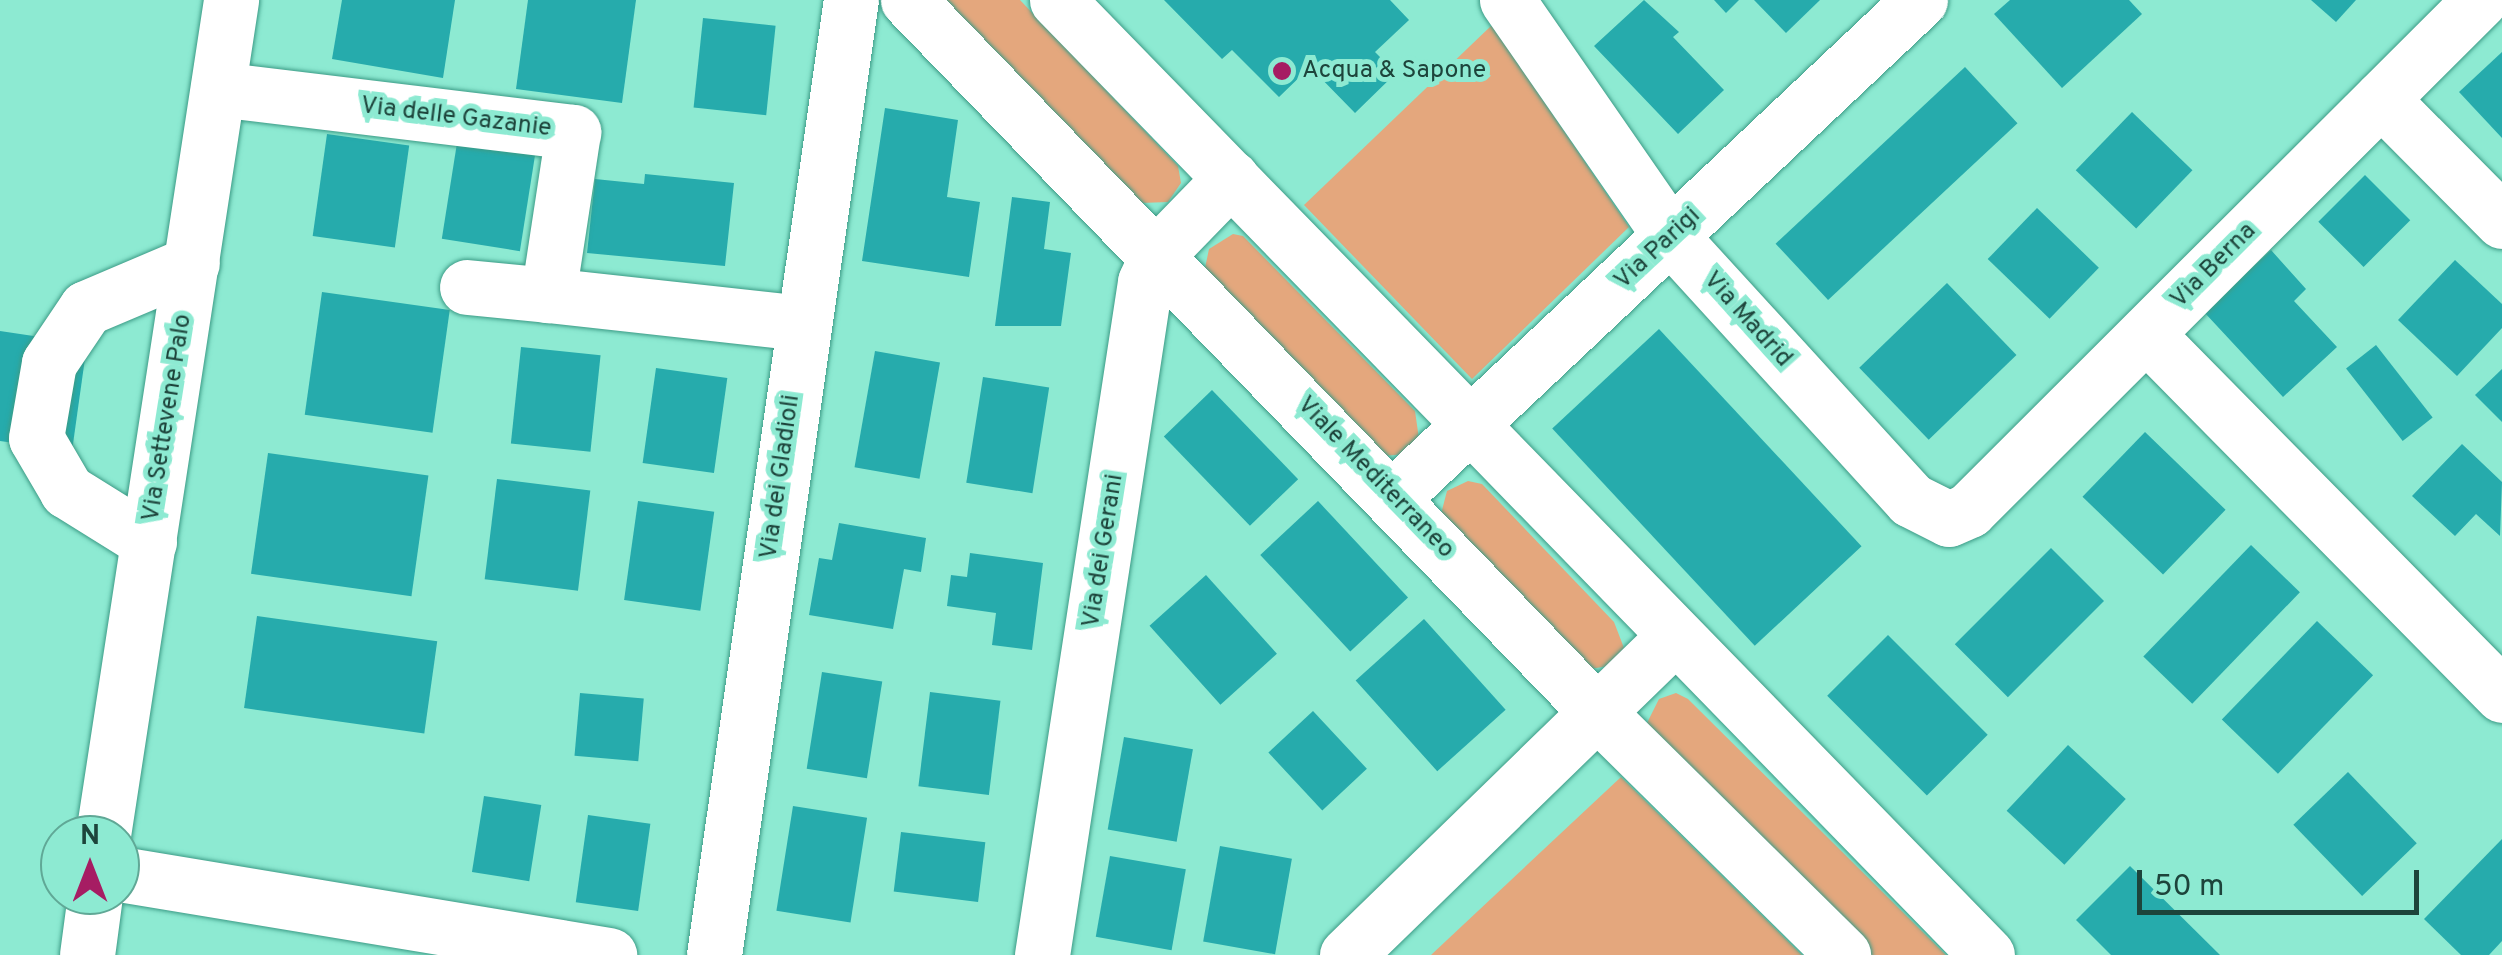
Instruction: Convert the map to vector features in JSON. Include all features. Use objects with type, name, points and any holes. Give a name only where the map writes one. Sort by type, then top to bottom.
[{"type":"street","name":"Via Settevene Palo","points":[[107,815],[232,0]]},
{"type":"street","name":"Via dei Gladioli","points":[[714,955],[851,0]]},
{"type":"street","name":"Viale Mediterraneo","points":[[908,0],[1158,252],[1599,714],[1843,955]]},
{"type":"street","points":[[1056,0],[1473,422],[1673,638],[1988,955]]},
{"type":"street","name":"Via Madrid","points":[[1507,0],[1672,237],[1910,500],[1942,518]]},
{"type":"street","name":"Via Parigi","points":[[1394,496],[1920,0]]},
{"type":"street","name":"Via Berna","points":[[1942,518],[1969,510],[2480,0]]},
{"type":"street","name":"Via delle Gazanie","points":[[218,89],[574,132],[548,296]]},
{"type":"street","points":[[2381,99],[2502,221]]},
{"type":"street","name":"Via dei Gerani","points":[[1042,955],[1145,282],[1158,252],[1231,178]]},
{"type":"street","points":[[149,542],[68,491],[36,438],[49,363],[86,308],[192,263]]},
{"type":"street","points":[[467,286],[803,323]]},
{"type":"street","points":[[2146,334],[2502,695]]},
{"type":"street","points":[[1347,955],[1673,638]]},
{"type":"street","points":[[140,877],[609,955]]},
{"type":"street","points":[[87,955],[92,915]]},
{"type":"shaded area","points":[[945,0],[1020,0],[1178,166],[1181,183],[1168,202],[1141,203]]},
{"type":"shaded area","points":[[1492,25],[1629,227],[1472,379],[1304,205]]},
{"type":"shaded area","points":[[1233,234],[1243,236],[1415,411],[1419,439],[1406,454],[1383,456],[1205,268],[1209,249]]},
{"type":"shaded area","points":[[1468,481],[1482,484],[1614,622],[1624,648],[1609,666],[1590,669],[1441,514],[1447,491]]},
{"type":"shaded area","points":[[1676,693],[1688,699],[1946,955],[1869,955],[1647,723],[1659,699]]},
{"type":"shaded area","points":[[1621,777],[1802,955],[1431,955]]},
{"type":"building","points":[[342,0],[455,0],[443,78],[332,59]]},
{"type":"building","points":[[528,0],[636,0],[622,103],[516,89]]},
{"type":"building","points":[[1164,0],[1390,0],[1409,20],[1375,52],[1396,73],[1355,113],[1310,67],[1279,97],[1232,50],[1222,59]]},
{"type":"building","points":[[1644,0],[1679,32],[1673,37],[1724,90],[1678,134],[1594,46]]},
{"type":"building","points":[[1714,0],[1739,0],[1726,13]]},
{"type":"building","points":[[1754,0],[1820,0],[1786,33]]},
{"type":"building","points":[[2010,0],[2129,0],[2142,14],[2062,88],[1994,14]]},
{"type":"building","points":[[2311,0],[2356,0],[2336,22]]},
{"type":"building","points":[[703,18],[776,26],[766,115],[694,108]]},
{"type":"building","points":[[2502,52],[2502,138],[2459,92]]},
{"type":"building","points":[[1965,67],[2018,123],[1828,300],[1776,244]]},
{"type":"building","points":[[885,108],[958,120],[947,197],[980,202],[969,277],[862,261]]},
{"type":"building","points":[[2132,112],[2192,170],[2136,229],[2076,170]]},
{"type":"building","points":[[327,134],[409,146],[395,248],[313,236]]},
{"type":"building","points":[[457,143],[535,155],[520,251],[442,239]]},
{"type":"building","points":[[645,174],[734,183],[725,266],[587,253],[595,179],[644,184]]},
{"type":"building","points":[[2365,175],[2410,220],[2364,267],[2318,222]]},
{"type":"building","points":[[1012,197],[1050,202],[1044,249],[1071,253],[1061,326],[995,326]]},
{"type":"building","points":[[2037,208],[2099,268],[2050,319],[1988,259]]},
{"type":"building","points":[[2271,250],[2306,289],[2294,301],[2337,347],[2283,397],[2204,312]]},
{"type":"building","points":[[2455,260],[2502,304],[2502,328],[2457,376],[2398,320]]},
{"type":"building","points":[[1947,283],[2016,355],[1929,440],[1859,368]]},
{"type":"building","points":[[322,292],[450,310],[432,433],[305,415]]},
{"type":"building","points":[[1659,329],[1862,546],[1755,646],[1552,429]]},
{"type":"building","points":[[0,331],[87,344],[72,451],[0,441]]},
{"type":"building","points":[[2376,345],[2433,417],[2403,441],[2346,368]]},
{"type":"building","points":[[521,347],[601,355],[590,452],[511,443]]},
{"type":"building","points":[[875,351],[940,362],[920,479],[855,467]]},
{"type":"building","points":[[656,368],[727,378],[714,473],[643,463]]},
{"type":"building","points":[[2502,369],[2502,422],[2475,395]]},
{"type":"building","points":[[983,377],[1049,387],[1032,493],[966,483]]},
{"type":"building","points":[[1212,390],[1298,479],[1250,526],[1164,437]]},
{"type":"building","points":[[2145,432],[2226,510],[2163,575],[2082,497]]},
{"type":"building","points":[[2462,444],[2502,482],[2500,536],[2476,514],[2455,536],[2412,496]]},
{"type":"building","points":[[268,453],[428,476],[411,596],[251,574]]},
{"type":"building","points":[[497,479],[590,490],[578,591],[485,579]]},
{"type":"building","points":[[638,501],[714,512],[700,611],[624,600]]},
{"type":"building","points":[[1318,501],[1408,598],[1350,651],[1260,555]]},
{"type":"building","points":[[839,523],[926,538],[921,572],[904,569],[893,629],[809,615],[819,558],[832,560]]},
{"type":"building","points":[[2251,545],[2300,592],[2192,704],[2143,656]]},
{"type":"building","points":[[2051,548],[2104,601],[2008,697],[1955,644]]},
{"type":"building","points":[[970,553],[1043,563],[1032,650],[992,645],[996,613],[947,606],[951,575],[967,577]]},
{"type":"building","points":[[1206,575],[1277,654],[1220,705],[1150,626]]},
{"type":"building","points":[[257,616],[437,641],[424,733],[244,708]]},
{"type":"building","points":[[1424,619],[1506,710],[1437,771],[1356,681]]},
{"type":"building","points":[[2317,621],[2373,675],[2278,774],[2222,720]]},
{"type":"building","points":[[1888,635],[1988,735],[1927,796],[1827,696]]},
{"type":"building","points":[[822,672],[882,682],[867,778],[807,769]]},
{"type":"building","points":[[930,692],[1000,701],[989,795],[918,786]]},
{"type":"building","points":[[580,693],[644,699],[638,761],[575,756]]},
{"type":"building","points":[[1313,711],[1367,769],[1322,810],[1268,753]]},
{"type":"building","points":[[1124,737],[1193,749],[1177,842],[1108,830]]},
{"type":"building","points":[[2068,745],[2126,799],[2064,865],[2007,811]]},
{"type":"building","points":[[2348,772],[2417,843],[2362,896],[2293,825]]},
{"type":"building","points":[[484,796],[541,805],[529,881],[472,872]]},
{"type":"building","points":[[793,806],[867,818],[850,922],[776,911]]},
{"type":"building","points":[[588,815],[650,824],[638,911],[576,902]]},
{"type":"building","points":[[901,832],[985,842],[978,902],[894,892]]},
{"type":"building","points":[[2502,839],[2502,941],[2489,955],[2461,955],[2424,919]]},
{"type":"building","points":[[1220,846],[1292,859],[1275,954],[1203,942]]},
{"type":"building","points":[[1110,856],[1186,869],[1172,950],[1096,937]]},
{"type":"building","points":[[2130,866],[2220,955],[2111,955],[2076,920]]},
{"type":"place","name":"Acqua & Sapone","points":[[1282,71]]}]
